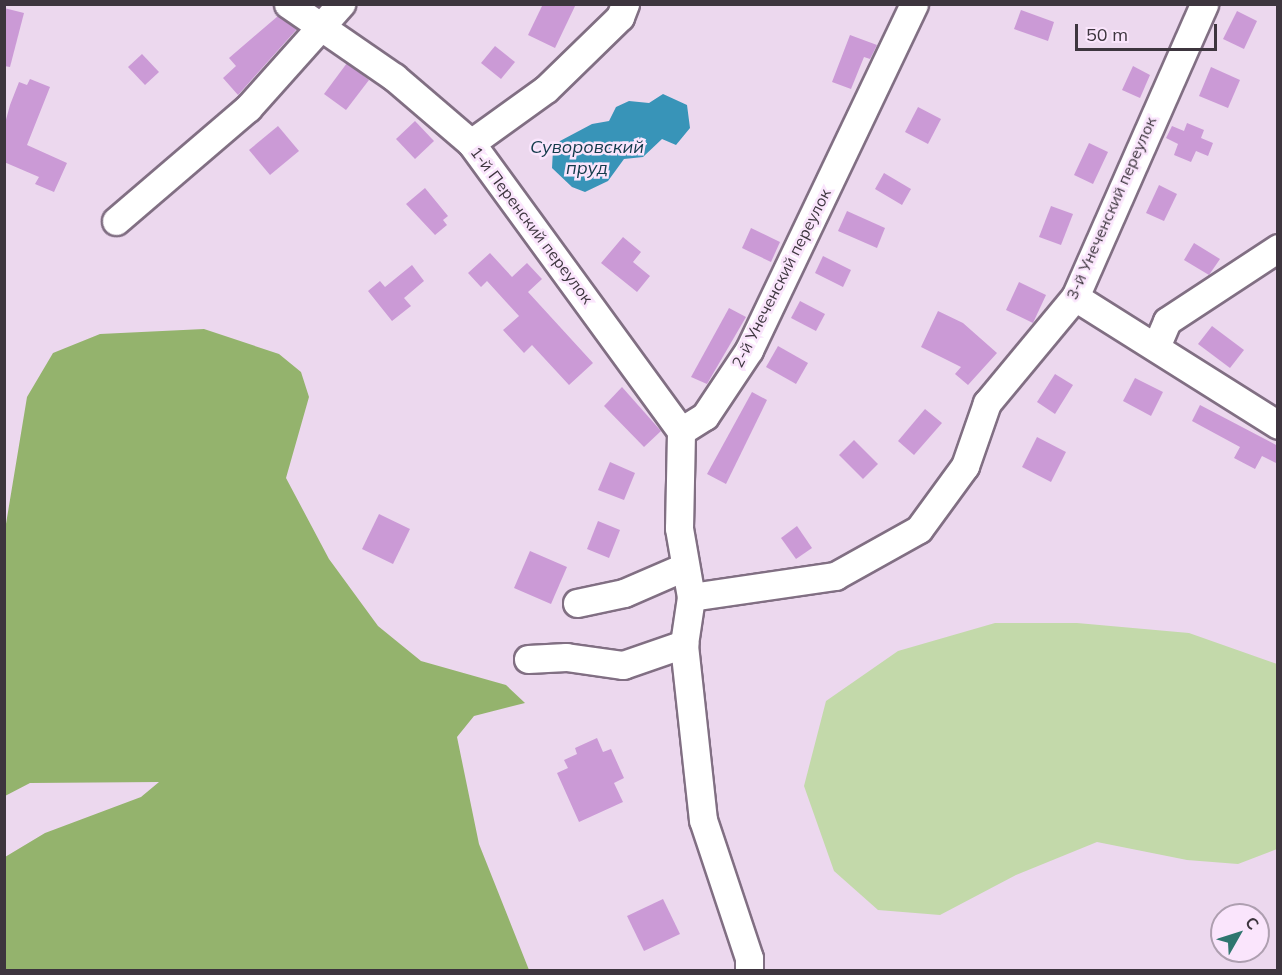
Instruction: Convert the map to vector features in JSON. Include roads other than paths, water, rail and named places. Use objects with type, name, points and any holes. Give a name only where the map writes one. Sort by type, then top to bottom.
[{"type":"street","name":"1-й Перенский переулок","points":[[288,4],[393,77],[471,143],[681,431]]},
{"type":"street","points":[[116,221],[248,108],[323,27],[341,4]]},
{"type":"street","points":[[471,143],[546,88],[620,17],[625,4]]},
{"type":"street","name":"2-й Унеченский переулок","points":[[681,431],[705,416],[749,350],[914,4]]},
{"type":"street","name":"3-й Унеченский переулок","points":[[691,597],[835,576],[920,529],[965,466],[987,403],[1075,297],[1204,4]]},
{"type":"street","points":[[1156,347],[1167,321],[1278,248]]},
{"type":"street","points":[[1075,297],[1278,425]]},
{"type":"street","points":[[681,431],[679,528],[691,597],[684,644],[703,820],[749,958],[749,970]]},
{"type":"street","points":[[577,603],[624,593],[684,567]]},
{"type":"street","points":[[528,659],[566,657],[623,665],[684,644]]},
{"type":"water","name":"Суворовский пруд","points":[[663,94],[687,105],[690,128],[676,145],[662,139],[643,157],[624,159],[608,181],[585,192],[572,187],[552,168],[553,150],[560,141],[592,124],[609,121],[616,107],[629,101],[649,103]]}]
